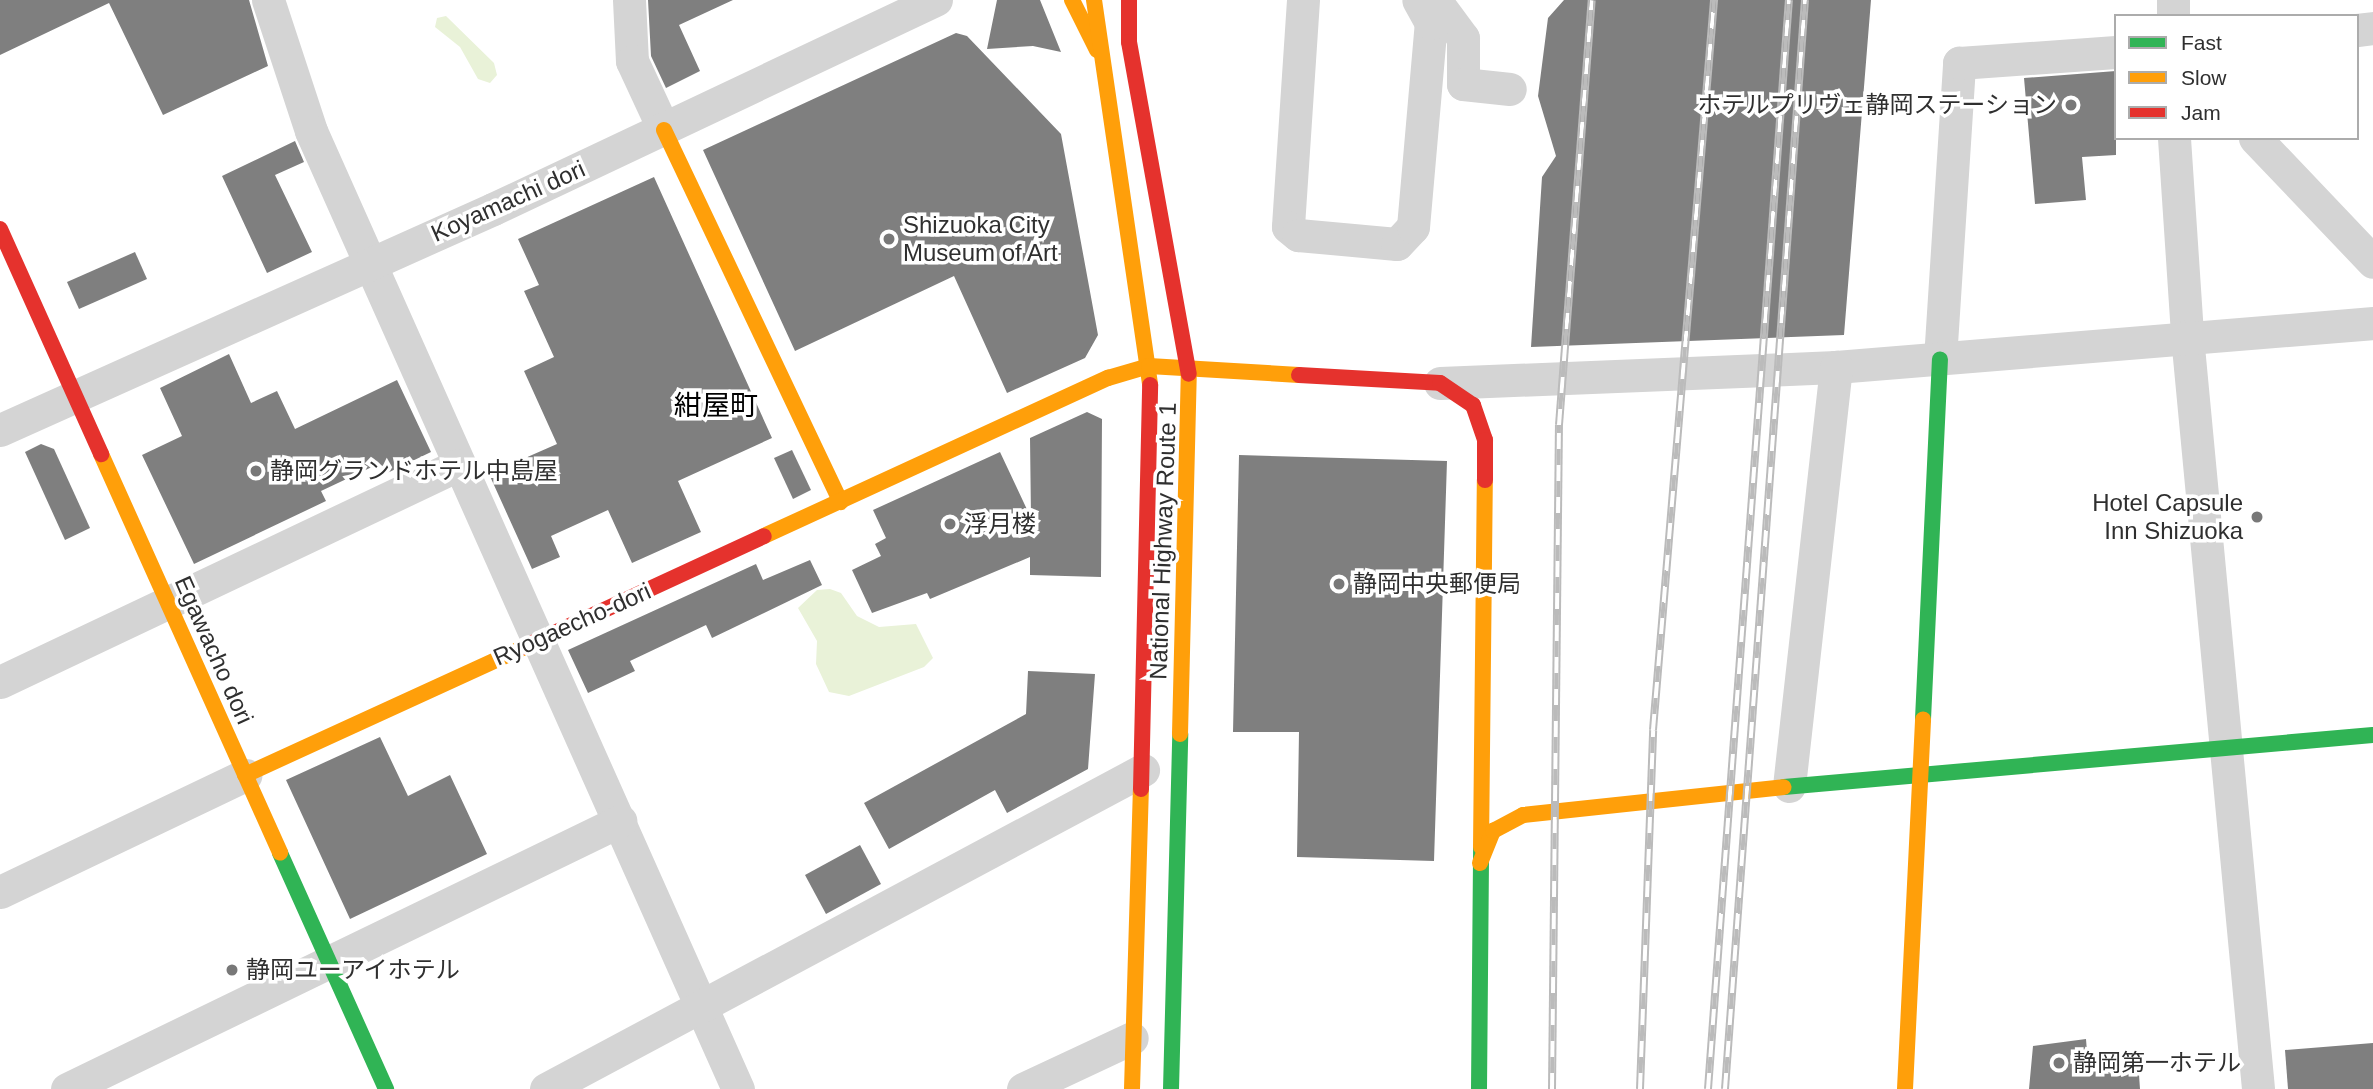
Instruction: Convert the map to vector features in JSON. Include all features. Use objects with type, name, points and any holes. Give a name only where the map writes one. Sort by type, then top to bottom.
[{"type":"main road","points":[[1072,0],[1097,50]]},
{"type":"main road","name":"National Highway Route 1","points":[[1094,0],[1097,50],[1149,366],[1143,770],[1132,1089]]},
{"type":"main road","name":"National Highway Route 1","points":[[1129,0],[1129,42],[1189,366],[1171,1089]]},
{"type":"main road","points":[[664,130],[842,502]]},
{"type":"main road","name":"Egawacho dori","points":[[0,229],[386,1089]]},
{"type":"main road","points":[[1905,1089],[1940,359]]},
{"type":"main road","name":"Ryogaecho-dori","points":[[245,775],[1108,378],[1149,366],[1189,366],[1440,383]]},
{"type":"main road","points":[[1440,383],[1474,405],[1485,440],[1479,1089]]},
{"type":"main road","points":[[1480,863],[1493,831],[1511,807],[1789,786],[1921,772],[2229,750],[2373,735]]},
{"type":"main road","points":[[1481,772],[1511,807]]},
{"type":"street","points":[[268,0],[311,131],[371,260],[458,465],[538,638],[738,1089]]},
{"type":"street","points":[[629,0],[632,61],[664,130]]},
{"type":"street","name":"Koyamachi dori","points":[[0,430],[75,392],[664,130],[936,0]]},
{"type":"street","points":[[1303,0],[1288,227],[1298,234],[1397,244],[1413,227],[1431,23],[1419,0]]},
{"type":"street","points":[[1435,0],[1462,38],[1463,84],[1510,89]]},
{"type":"street","points":[[1940,359],[1959,63],[2114,52]]},
{"type":"street","points":[[2174,140],[2187,336],[2229,750],[2258,1089]]},
{"type":"street","points":[[2257,140],[2373,262]]},
{"type":"street","points":[[1440,383],[1608,373],[1836,367],[2187,336],[2373,323]]},
{"type":"street","points":[[1789,786],[1836,367]]},
{"type":"street","points":[[0,682],[458,465]]},
{"type":"street","points":[[545,1089],[1143,770]]},
{"type":"street","name":"Ryogaecho-dori","points":[[0,892],[245,775]]},
{"type":"street","points":[[67,1089],[620,821]]},
{"type":"street","points":[[1023,1089],[1132,1038]]},
{"type":"shaded area","points":[[446,16],[494,63],[497,75],[490,83],[478,79],[460,47],[435,27],[437,18]]},
{"type":"shaded area","points":[[830,589],[841,593],[857,616],[879,627],[916,624],[933,658],[924,667],[849,696],[829,692],[816,664],[817,641],[798,608],[817,590]]},
{"type":"building","points":[[0,0],[249,0],[268,66],[163,115],[109,3],[0,55]]},
{"type":"building","points":[[648,0],[733,0],[679,25],[700,71],[666,88],[651,56]]},
{"type":"building","points":[[997,0],[1040,0],[1061,52],[1033,46],[987,49]]},
{"type":"building","points":[[1564,0],[1871,0],[1844,335],[1531,347],[1542,177],[1556,156],[1538,96],[1548,18]]},
{"type":"building","points":[[956,33],[967,36],[1061,134],[1098,335],[1085,358],[1007,393],[954,276],[795,351],[703,150]]},
{"type":"building","name":"ホテルプリヴェ静岡ステーション","points":[[2114,71],[2116,155],[2082,157],[2086,200],[2035,204],[2024,78]]},
{"type":"building","points":[[295,141],[304,162],[275,175],[312,252],[267,273],[222,176]]},
{"type":"building","points":[[654,177],[772,438],[678,481],[701,532],[632,563],[608,510],[551,536],[560,557],[532,569],[489,474],[557,444],[524,371],[554,357],[524,291],[539,285],[518,239]]},
{"type":"building","points":[[135,252],[147,279],[79,309],[67,282]]},
{"type":"building","name":"静岡グランドホテル中島屋","points":[[229,354],[251,403],[277,391],[295,429],[397,380],[431,452],[379,477],[374,466],[321,491],[326,501],[194,564],[142,455],[182,436],[160,388]]},
{"type":"building","points":[[1087,412],[1102,419],[1101,577],[1030,575],[1030,557],[930,599],[927,593],[872,613],[852,570],[881,556],[875,544],[886,538],[873,510],[1000,452],[1031,518],[1030,438]]},
{"type":"building","points":[[41,444],[54,449],[90,528],[65,540],[25,452]]},
{"type":"building","points":[[792,450],[811,490],[793,499],[774,458]]},
{"type":"building","name":"静岡中央郵便局","points":[[1239,455],[1447,461],[1434,861],[1297,857],[1299,732],[1233,732]]},
{"type":"building","points":[[810,560],[822,585],[712,638],[706,625],[630,661],[635,671],[588,693],[568,650],[756,564],[763,580]]},
{"type":"building","points":[[1028,671],[1095,674],[1088,769],[1007,813],[995,790],[889,849],[864,803],[1026,714]]},
{"type":"building","points":[[380,737],[408,796],[450,775],[487,854],[350,919],[286,780]]},
{"type":"building","points":[[860,845],[881,884],[826,914],[805,875]]},
{"type":"building","name":"静岡第一ホテル","points":[[2086,1039],[2088,1065],[2138,1060],[2140,1089],[2029,1089],[2033,1046]]},
{"type":"building","points":[[2373,1043],[2373,1089],[2288,1089],[2285,1050]]},
{"type":"railway","points":[[1552,1089],[1559,425],[1592,0]]},
{"type":"railway","points":[[1640,1089],[1653,730],[1714,0]]},
{"type":"railway","points":[[1708,1089],[1789,0]]},
{"type":"railway","points":[[1725,1089],[1805,0]]},
{"type":"traffic: fast","points":[[1923,719],[1940,359]]},
{"type":"traffic: fast","points":[[1171,1089],[1180,734]]},
{"type":"traffic: fast","points":[[1784,787],[2373,735]]},
{"type":"traffic: fast","points":[[1479,1089],[1481,847]]},
{"type":"traffic: fast","points":[[280,853],[386,1089]]},
{"type":"traffic: slow","points":[[1072,0],[1097,50]]},
{"type":"traffic: slow","points":[[1094,0],[1150,385]]},
{"type":"traffic: slow","points":[[664,130],[841,502]]},
{"type":"traffic: slow","points":[[764,536],[1108,378],[1149,366],[1299,375]]},
{"type":"traffic: slow","points":[[1180,734],[1189,374]]},
{"type":"traffic: slow","points":[[101,454],[280,853]]},
{"type":"traffic: slow","points":[[1481,847],[1485,480]]},
{"type":"traffic: slow","points":[[245,775],[524,647]]},
{"type":"traffic: slow","points":[[1905,1089],[1923,719]]},
{"type":"traffic: slow","points":[[1480,863],[1493,831],[1523,815],[1784,787]]},
{"type":"traffic: slow","points":[[1132,1089],[1141,789]]},
{"type":"traffic: jam","points":[[1129,0],[1129,42],[1189,374]]},
{"type":"traffic: jam","points":[[0,229],[101,454]]},
{"type":"traffic: jam","points":[[1299,375],[1440,383],[1473,405],[1485,440],[1485,480]]},
{"type":"traffic: jam","points":[[1141,789],[1150,385]]},
{"type":"traffic: jam","points":[[524,647],[764,536]]},
{"type":"place","name":"ホテルプリヴェ静岡ステーション","points":[[2071,105]]},
{"type":"place","name":"Shizuoka City Museum of Art","points":[[889,239]]},
{"type":"place","name":"静岡グランドホテル中島屋","points":[[256,471]]},
{"type":"place","name":"Hotel Capsule Inn Shizuoka","points":[[2257,517]]},
{"type":"place","name":"浮月楼","points":[[950,524]]},
{"type":"place","name":"静岡中央郵便局","points":[[1339,584]]},
{"type":"place","name":"静岡ユーアイホテル","points":[[232,970]]},
{"type":"place","name":"静岡第一ホテル","points":[[2059,1063]]},
{"type":"district","name":"紺屋町","points":[[716,406]]}]
